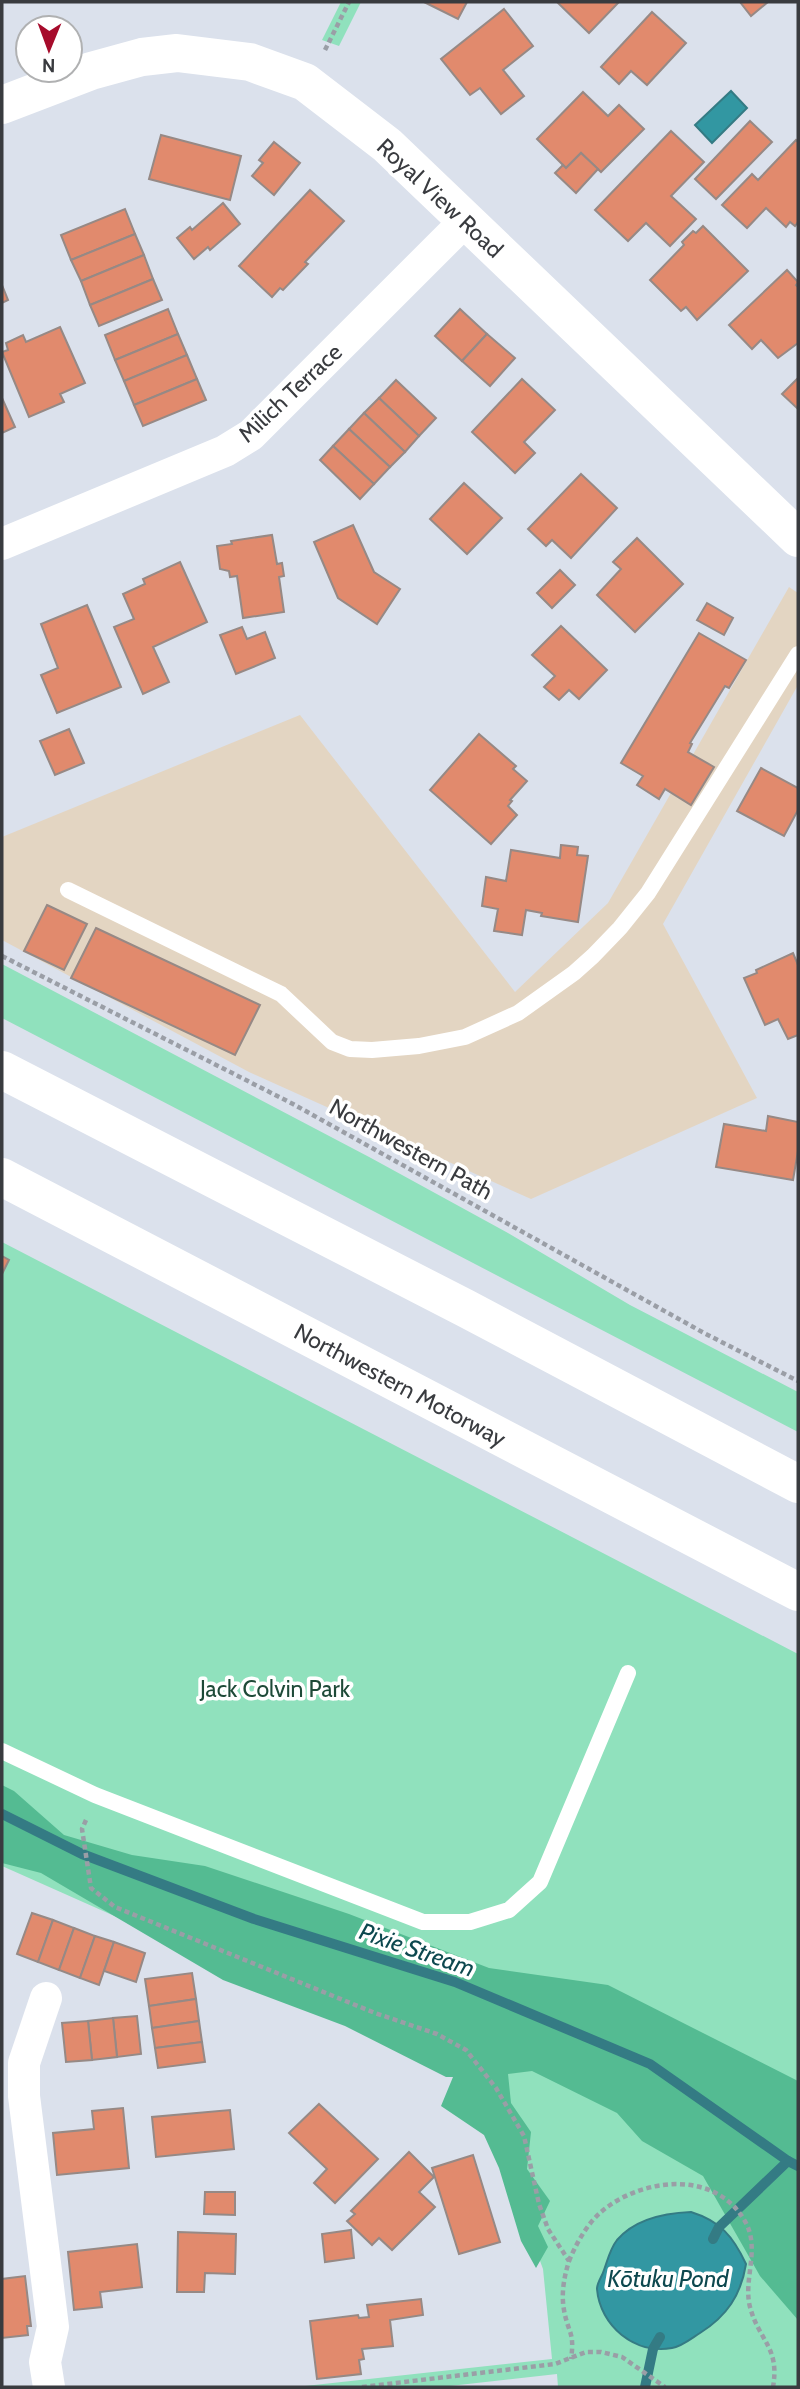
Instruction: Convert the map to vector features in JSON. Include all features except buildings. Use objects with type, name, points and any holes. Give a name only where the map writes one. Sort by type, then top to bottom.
[{"type":"main road","name":"Royal View Road","points":[[2,105],[91,71],[142,57],[177,53],[253,63],[305,82],[387,145],[798,538]]},
{"type":"main road","points":[[2,1070],[798,1483]]},
{"type":"main road","name":"Northwestern Motorway","points":[[2,1177],[798,1591]]},
{"type":"street","name":"Milich Terrace","points":[[2,544],[225,451],[251,435],[465,221]]},
{"type":"street","points":[[46,1998],[24,2063],[24,2096],[53,2327],[45,2362],[49,2387]]},
{"type":"lane","points":[[68,890],[281,994],[327,1039],[343,1047],[384,1049],[447,1042],[465,1037],[518,1013],[537,1000],[583,964],[620,928],[648,893],[798,654]]},
{"type":"lane","points":[[2,1751],[95,1795],[423,1922],[470,1922],[509,1910],[540,1882],[628,1673]]},
{"type":"path","points":[[320,60],[349,2]]},
{"type":"path","name":"Northwestern Path","points":[[2,956],[293,1104],[704,1333],[798,1381]]},
{"type":"path","points":[[82,1829],[91,1888],[116,1907],[375,2013],[437,2034],[466,2050],[496,2088],[524,2136],[539,2204],[548,2229],[569,2261]]},
{"type":"path","points":[[571,2358],[574,2339],[564,2310],[564,2280],[569,2261],[583,2235],[600,2213],[621,2199],[648,2187],[689,2185],[711,2190],[726,2198],[748,2227],[752,2246],[751,2279],[747,2295],[753,2319],[773,2356],[775,2375],[772,2387]]},
{"type":"path","points":[[362,2387],[555,2364],[586,2352],[601,2352],[622,2357],[665,2387]]},
{"type":"shaded area","points":[[789,587],[798,593],[798,685],[663,924],[757,1098],[531,1199],[249,1072],[2,940],[2,837],[300,715],[515,992],[608,903]]},
{"type":"green space","points":[[341,2],[361,2],[339,46],[322,40]]},
{"type":"green space","points":[[2,964],[371,1158],[508,1233],[630,1305],[798,1392],[798,1432],[2,1018]]},
{"type":"green space","name":"Jack Colvin Park","points":[[2,1242],[798,1654],[798,2387],[558,2387],[557,2374],[441,2387],[296,2387],[552,2359],[543,2269],[472,2075],[2,1866]]},
{"type":"green space","points":[[2,1785],[14,1791],[64,1835],[132,1855],[205,1866],[349,1914],[489,1968],[608,1985],[798,2081],[798,2320],[760,2276],[703,2176],[642,2141],[617,2113],[532,2071],[508,2074],[511,2103],[531,2132],[527,2169],[550,2201],[538,2226],[548,2247],[536,2268],[521,2241],[499,2168],[484,2135],[441,2106],[453,2077],[446,2077],[345,2026],[223,1980],[41,1873],[2,1863]]},
{"type":"water","points":[[731,91],[747,108],[712,143],[695,125]]},
{"type":"water","name":"Kōtuku Pond","points":[[691,2212],[718,2225],[731,2238],[746,2264],[741,2285],[725,2312],[700,2333],[672,2348],[645,2347],[622,2335],[612,2326],[600,2302],[597,2286],[611,2251],[624,2233],[641,2222]]},
{"type":"waterway","name":"Pixie Stream","points":[[2,1814],[82,1854],[254,1919],[455,1982],[650,2064],[798,2166]]},
{"type":"waterway","points":[[713,2239],[719,2227],[788,2161]]},
{"type":"waterway","points":[[645,2387],[653,2349],[660,2337]]}]
